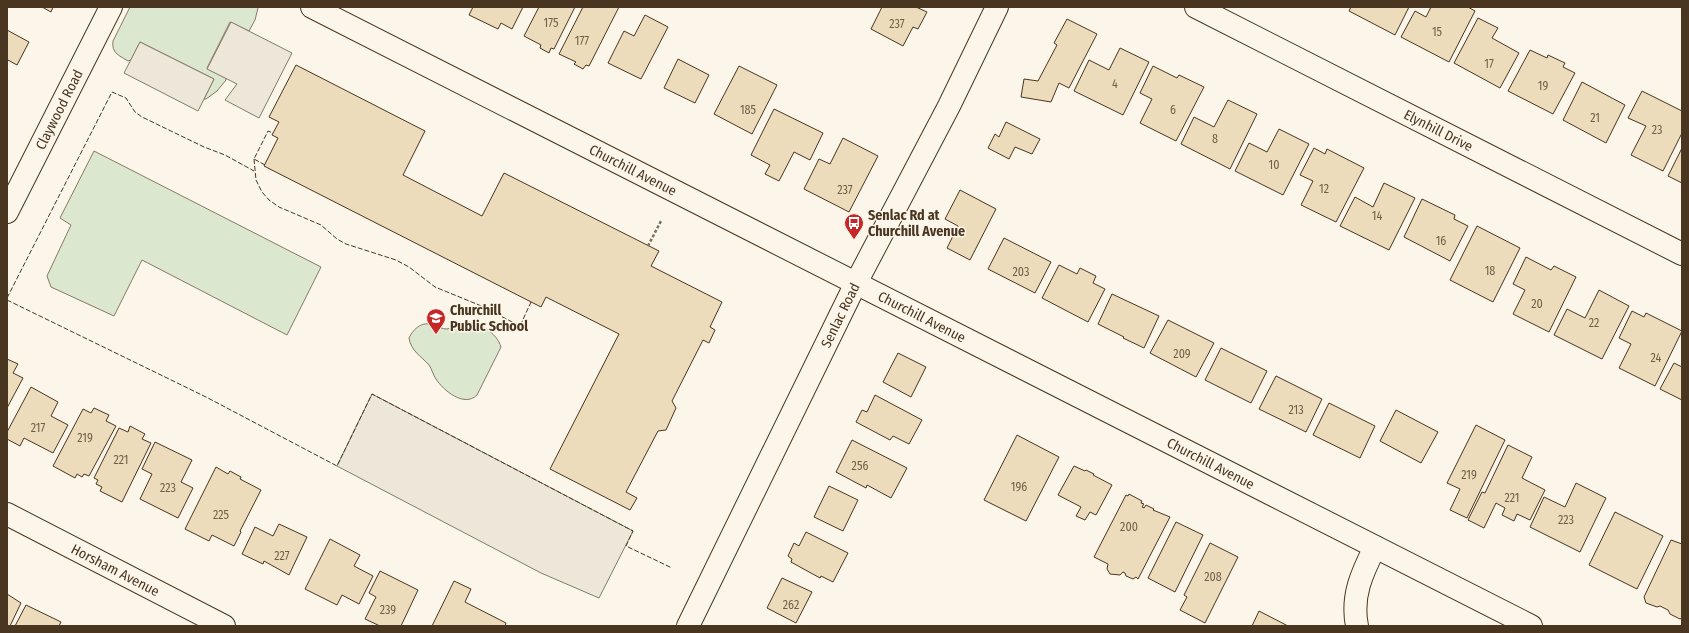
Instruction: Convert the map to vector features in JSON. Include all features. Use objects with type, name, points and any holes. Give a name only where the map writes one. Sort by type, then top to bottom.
[{"type":"street","name":"Claywood Road","points":[[7,212],[111,7]]},
{"type":"street","name":"Churchill Avenue","points":[[312,7],[1531,626]]},
{"type":"street","name":"Senlac Road","points":[[688,626],[856,283],[949,106],[997,7]]},
{"type":"street","name":"Elynhill Drive","points":[[1196,7],[1682,254]]},
{"type":"street","name":"Horsham Avenue","points":[[7,514],[224,626]]},
{"type":"street","points":[[1357,626],[1355,604],[1357,591],[1361,576],[1375,547]]},
{"type":"path","points":[[648,246],[661,221]]},
{"type":"green space","points":[[130,7],[258,8],[255,20],[249,31],[230,22],[207,68],[226,78],[226,80],[217,91],[204,99],[214,79],[140,42],[131,60],[128,61],[119,56],[113,48],[113,41]]},
{"type":"green space","points":[[94,151],[321,267],[287,335],[142,260],[114,316],[51,287],[47,276],[71,225],[60,218]]},
{"type":"green space","points":[[465,322],[470,322],[487,329],[496,337],[501,347],[477,395],[466,400],[454,396],[439,383],[429,365],[414,350],[409,338],[416,328],[422,325],[430,324],[447,329]]},
{"type":"shaded area","points":[[231,22],[292,53],[259,118],[225,100],[237,84],[207,69]]},
{"type":"shaded area","points":[[140,42],[214,79],[198,111],[124,73]]},
{"type":"shaded area","points":[[372,394],[633,531],[599,598],[541,573],[337,466]]},
{"type":"building","points":[[42,7],[53,7],[51,12]]},
{"type":"building","points":[[473,7],[523,7],[512,29],[501,23],[498,29],[469,15]]},
{"type":"building","points":[[539,7],[575,7],[554,49],[551,48],[549,53],[540,48],[541,45],[524,36]]},
{"type":"building","points":[[583,7],[619,7],[589,66],[586,65],[583,69],[574,64],[576,62],[559,54]]},
{"type":"building","points":[[882,7],[916,7],[927,12],[918,29],[913,27],[903,46],[871,29]]},
{"type":"building","points":[[1351,7],[1409,7],[1395,35],[1349,11]]},
{"type":"building","points":[[1431,7],[1468,7],[1475,11],[1449,62],[1401,37],[1415,11],[1426,17]]},
{"type":"building","points":[[645,15],[668,27],[641,79],[608,63],[624,31],[634,36]]},
{"type":"building","points":[[1478,18],[1498,28],[1492,38],[1519,53],[1500,88],[1454,63]]},
{"type":"building","points":[[1067,19],[1097,34],[1069,88],[1059,83],[1051,102],[1021,97],[1024,79],[1038,81],[1057,45],[1054,43]]},
{"type":"building","points":[[7,30],[29,42],[17,65],[8,60],[7,63]]},
{"type":"building","points":[[1120,48],[1149,62],[1123,115],[1074,91],[1089,60],[1109,70]]},
{"type":"building","points":[[1530,50],[1547,58],[1548,55],[1565,63],[1563,67],[1575,73],[1553,114],[1508,91]]},
{"type":"building","points":[[678,59],[709,75],[695,103],[664,88]]},
{"type":"building","points":[[296,65],[425,131],[403,175],[482,216],[504,173],[659,251],[651,266],[722,302],[710,327],[715,330],[709,343],[703,340],[672,401],[676,408],[666,430],[658,431],[626,492],[637,498],[630,510],[550,469],[619,334],[546,297],[541,307],[264,166],[278,138],[272,135],[279,122],[269,117]]},
{"type":"building","points":[[739,66],[777,85],[752,134],[714,114]]},
{"type":"building","points":[[1153,66],[1177,78],[1179,75],[1204,87],[1176,141],[1140,123],[1152,99],[1140,93]]},
{"type":"building","points":[[1582,82],[1625,105],[1606,143],[1563,120]]},
{"type":"building","points":[[1642,91],[1682,111],[1682,133],[1663,171],[1631,155],[1646,126],[1628,118]]},
{"type":"building","points":[[1228,100],[1257,114],[1230,169],[1181,144],[1194,117],[1214,127]]},
{"type":"building","points":[[774,109],[823,133],[810,160],[794,152],[779,181],[765,174],[770,165],[751,155]]},
{"type":"building","points":[[1006,122],[1040,139],[1032,154],[1015,147],[1009,159],[988,148],[995,134],[999,137]]},
{"type":"building","points":[[1279,129],[1309,144],[1283,195],[1235,171],[1249,143],[1267,152]]},
{"type":"building","points":[[843,138],[878,156],[849,212],[804,189],[819,159],[830,164]]},
{"type":"building","points":[[1314,148],[1325,154],[1327,149],[1364,168],[1336,222],[1301,205],[1313,181],[1300,175]]},
{"type":"building","points":[[1682,148],[1682,183],[1668,176]]},
{"type":"building","points":[[1384,183],[1415,198],[1389,250],[1340,226],[1355,197],[1373,207]]},
{"type":"building","points":[[960,190],[996,209],[970,260],[947,248],[958,226],[945,219]]},
{"type":"building","points":[[1422,199],[1455,215],[1454,219],[1468,226],[1450,261],[1404,237]]},
{"type":"building","points":[[1477,226],[1520,248],[1493,302],[1450,280]]},
{"type":"building","points":[[1004,238],[1051,262],[1035,293],[988,269]]},
{"type":"building","points":[[1526,257],[1551,270],[1554,266],[1576,277],[1549,332],[1513,314],[1525,290],[1513,284]]},
{"type":"building","points":[[1059,265],[1077,274],[1080,268],[1096,276],[1093,283],[1105,289],[1088,322],[1042,298]]},
{"type":"building","points":[[1599,290],[1629,306],[1602,359],[1554,335],[1567,309],[1585,318]]},
{"type":"building","points":[[1112,294],[1159,316],[1144,348],[1098,324]]},
{"type":"building","points":[[1632,311],[1644,317],[1646,313],[1682,331],[1655,386],[1619,368],[1631,344],[1619,338]]},
{"type":"building","points":[[1168,320],[1214,343],[1196,377],[1150,353]]},
{"type":"building","points":[[1221,348],[1267,371],[1251,403],[1205,380]]},
{"type":"building","points":[[898,353],[926,367],[911,397],[883,382]]},
{"type":"building","points":[[7,359],[18,364],[13,373],[23,378],[7,408]]},
{"type":"building","points":[[1674,363],[1682,367],[1682,400],[1660,389]]},
{"type":"building","points":[[1276,376],[1322,399],[1306,432],[1259,409]]},
{"type":"building","points":[[31,387],[58,402],[51,416],[68,425],[53,453],[24,438],[20,446],[7,439],[7,432]]},
{"type":"building","points":[[875,395],[922,420],[909,444],[893,436],[890,440],[856,422],[862,410],[867,412]]},
{"type":"building","points":[[1329,403],[1375,426],[1360,458],[1313,435]]},
{"type":"building","points":[[94,408],[109,415],[106,421],[116,426],[89,476],[84,474],[82,477],[77,474],[75,478],[53,466],[83,409],[91,413]]},
{"type":"building","points":[[1396,410],[1438,432],[1421,463],[1380,441]]},
{"type":"building","points":[[1476,425],[1505,440],[1467,518],[1450,510],[1460,489],[1447,483]]},
{"type":"building","points":[[130,426],[145,434],[142,439],[151,443],[122,502],[100,491],[102,487],[96,484],[98,480],[94,478],[119,428],[128,432]]},
{"type":"building","points":[[1017,435],[1059,457],[1026,521],[984,500]]},
{"type":"building","points":[[852,440],[907,468],[891,498],[867,485],[866,488],[836,472]]},
{"type":"building","points":[[155,442],[192,460],[181,482],[193,488],[178,518],[140,499],[152,474],[142,469]]},
{"type":"building","points":[[1508,445],[1532,457],[1522,478],[1545,490],[1530,520],[1517,514],[1514,521],[1502,515],[1505,508],[1496,503],[1484,528],[1468,520],[1482,492],[1485,493]]},
{"type":"building","points":[[1074,466],[1094,474],[1093,475],[1112,485],[1096,515],[1090,512],[1085,520],[1076,516],[1081,507],[1058,495]]},
{"type":"building","points":[[216,467],[228,474],[230,471],[241,477],[240,479],[261,490],[234,546],[212,535],[209,541],[185,529]]},
{"type":"building","points":[[1576,483],[1606,498],[1580,552],[1530,527],[1544,497],[1565,507]]},
{"type":"building","points":[[829,486],[858,500],[843,531],[814,517]]},
{"type":"building","points":[[1129,494],[1142,501],[1141,503],[1144,504],[1142,507],[1144,508],[1146,505],[1154,509],[1153,510],[1170,517],[1138,579],[1136,577],[1133,579],[1126,576],[1123,572],[1120,575],[1110,574],[1107,569],[1108,564],[1094,557],[1126,495],[1128,496]]},
{"type":"building","points":[[1615,512],[1663,536],[1637,589],[1589,565]]},
{"type":"building","points":[[1176,522],[1203,535],[1175,592],[1148,578]]},
{"type":"building","points":[[279,524],[307,537],[289,575],[264,561],[263,564],[242,554],[255,527],[273,536]]},
{"type":"building","points":[[806,532],[848,553],[833,582],[821,576],[820,578],[791,562],[792,559],[788,556],[794,543],[799,546]]},
{"type":"building","points":[[330,539],[360,555],[354,566],[373,576],[359,604],[342,595],[337,605],[305,589]]},
{"type":"building","points":[[1671,540],[1682,544],[1682,618],[1680,619],[1670,614],[1668,610],[1660,606],[1657,607],[1646,603],[1644,597]]},
{"type":"building","points":[[1210,543],[1238,557],[1205,623],[1180,610],[1187,597],[1184,595]]},
{"type":"building","points":[[380,571],[418,590],[401,626],[380,626],[365,619],[376,597],[369,593]]},
{"type":"building","points":[[782,578],[812,592],[796,623],[767,608]]},
{"type":"building","points":[[454,581],[471,589],[465,602],[506,623],[505,626],[432,626]]},
{"type":"building","points":[[7,594],[21,603],[10,626],[7,626]]},
{"type":"building","points":[[26,605],[61,622],[59,626],[15,626]]},
{"type":"building","points":[[1259,611],[1288,626],[1252,626]]},
{"type":"fence","points":[[7,298],[112,92],[126,98],[135,112],[142,117],[204,147],[225,155],[254,171]]},
{"type":"fence","points":[[265,165],[254,159],[268,131],[273,133]]},
{"type":"fence","points":[[254,159],[256,180],[262,192],[269,200],[279,207],[321,225],[337,239],[346,244],[396,260],[409,267],[435,287],[479,305],[520,326],[531,302]]},
{"type":"fence","points":[[7,300],[206,397],[337,466],[372,394],[633,531],[626,546],[672,568]]},
{"type":"place","name":"Senlac Rd at Churchill Avenue","points":[[854,240]]},
{"type":"place","name":"Churchill Public School","points":[[436,335]]}]
